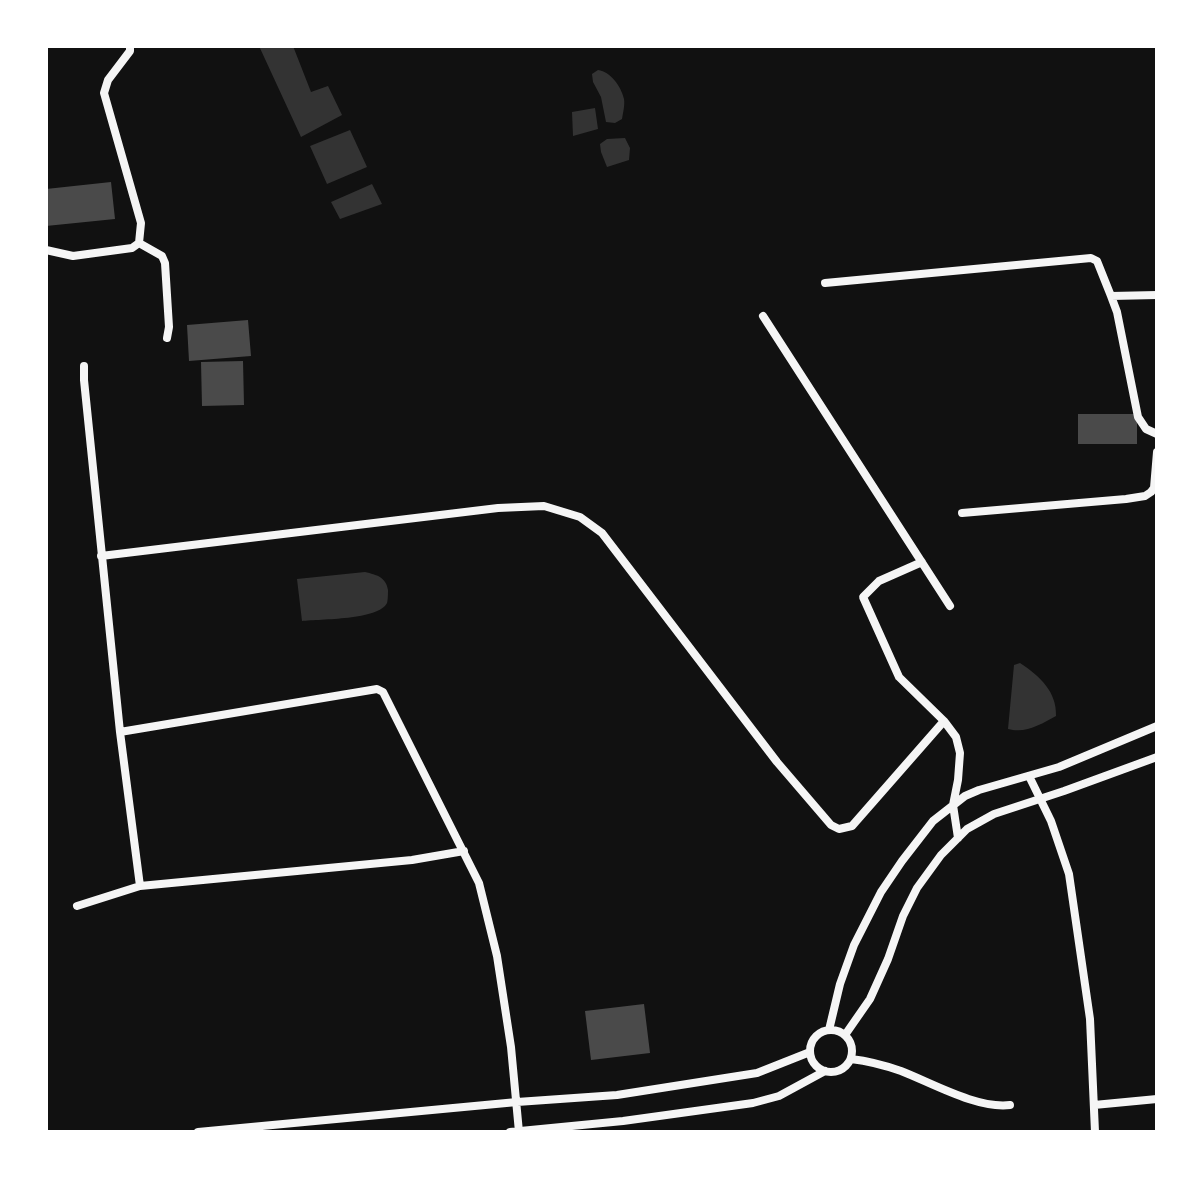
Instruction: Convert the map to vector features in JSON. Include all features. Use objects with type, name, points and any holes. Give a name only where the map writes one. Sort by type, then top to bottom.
[{"type":"street","points":[[46,250],[73,256],[132,248],[139,243],[141,223],[104,93],[108,80],[130,51],[130,46]]},
{"type":"street","points":[[139,243],[162,256],[165,263],[167,338]]},
{"type":"street","points":[[825,283],[1091,258],[1097,261],[1117,312],[1138,417],[1146,429],[1157,434]]},
{"type":"street","points":[[1111,296],[1157,295]]},
{"type":"street","points":[[763,316],[950,606]]},
{"type":"street","points":[[84,366],[101,556],[140,886]]},
{"type":"street","points":[[962,513],[1145,496],[1154,488],[1157,452]]},
{"type":"street","points":[[101,556],[498,508],[544,506],[580,517],[602,533],[777,762],[831,825],[839,829],[852,826],[944,721]]},
{"type":"street","points":[[922,562],[879,581],[863,597],[899,677],[956,737],[960,753],[953,805],[958,838]]},
{"type":"street","points":[[120,732],[377,689],[383,692],[479,883],[497,956],[511,1047],[518,1132]]},
{"type":"street","points":[[829,1030],[840,984],[854,945],[881,892],[933,821],[965,796],[979,790],[1059,767],[1157,726]]},
{"type":"street","points":[[845,1035],[870,999],[917,888],[941,855],[967,829],[994,814],[1157,757]]},
{"type":"street","points":[[1029,776],[1057,836],[1069,874],[1090,1019],[1095,1132]]},
{"type":"street","points":[[77,906],[140,886],[412,860],[464,851]]},
{"type":"street","points":[[829,1030],[845,1035],[852,1050],[851,1059],[840,1070],[832,1072],[817,1067],[810,1052],[815,1038],[829,1030]]},
{"type":"street","points":[[198,1132],[617,1095],[742,1076],[772,1068],[810,1052]]},
{"type":"street","points":[[851,1059],[888,1066],[982,1103],[1010,1105]]},
{"type":"street","points":[[510,1132],[623,1121],[753,1103],[779,1096],[825,1071]]},
{"type":"street","points":[[1094,1105],[1157,1099]]},
{"type":"shaded area","points":[[259,46],[293,46],[311,92],[328,86],[342,115],[301,137]]},
{"type":"shaded area","points":[[598,70],[611,77],[623,94],[622,119],[615,123],[606,122],[601,97],[593,82],[592,74]]},
{"type":"shaded area","points":[[595,108],[598,129],[573,136],[572,112]]},
{"type":"shaded area","points":[[350,130],[367,167],[327,184],[310,146]]},
{"type":"shaded area","points":[[625,138],[630,148],[629,160],[607,167],[600,144],[607,139]]},
{"type":"shaded area","points":[[372,184],[382,204],[340,219],[331,202]]},
{"type":"shaded area","points":[[365,572],[380,577],[387,586],[387,602],[382,609],[361,616],[302,621],[297,579]]},
{"type":"shaded area","points":[[1020,663],[1046,685],[1054,699],[1056,716],[1033,727],[1015,730],[1008,729],[1014,665]]},
{"type":"building","points":[[111,182],[115,219],[46,226],[46,189]]},
{"type":"building","points":[[248,320],[251,356],[189,361],[187,325]]},
{"type":"building","points":[[243,361],[244,405],[202,406],[201,362]]},
{"type":"building","points":[[1078,414],[1137,414],[1137,444],[1078,444]]},
{"type":"building","points":[[644,1004],[650,1053],[591,1060],[585,1011]]}]
